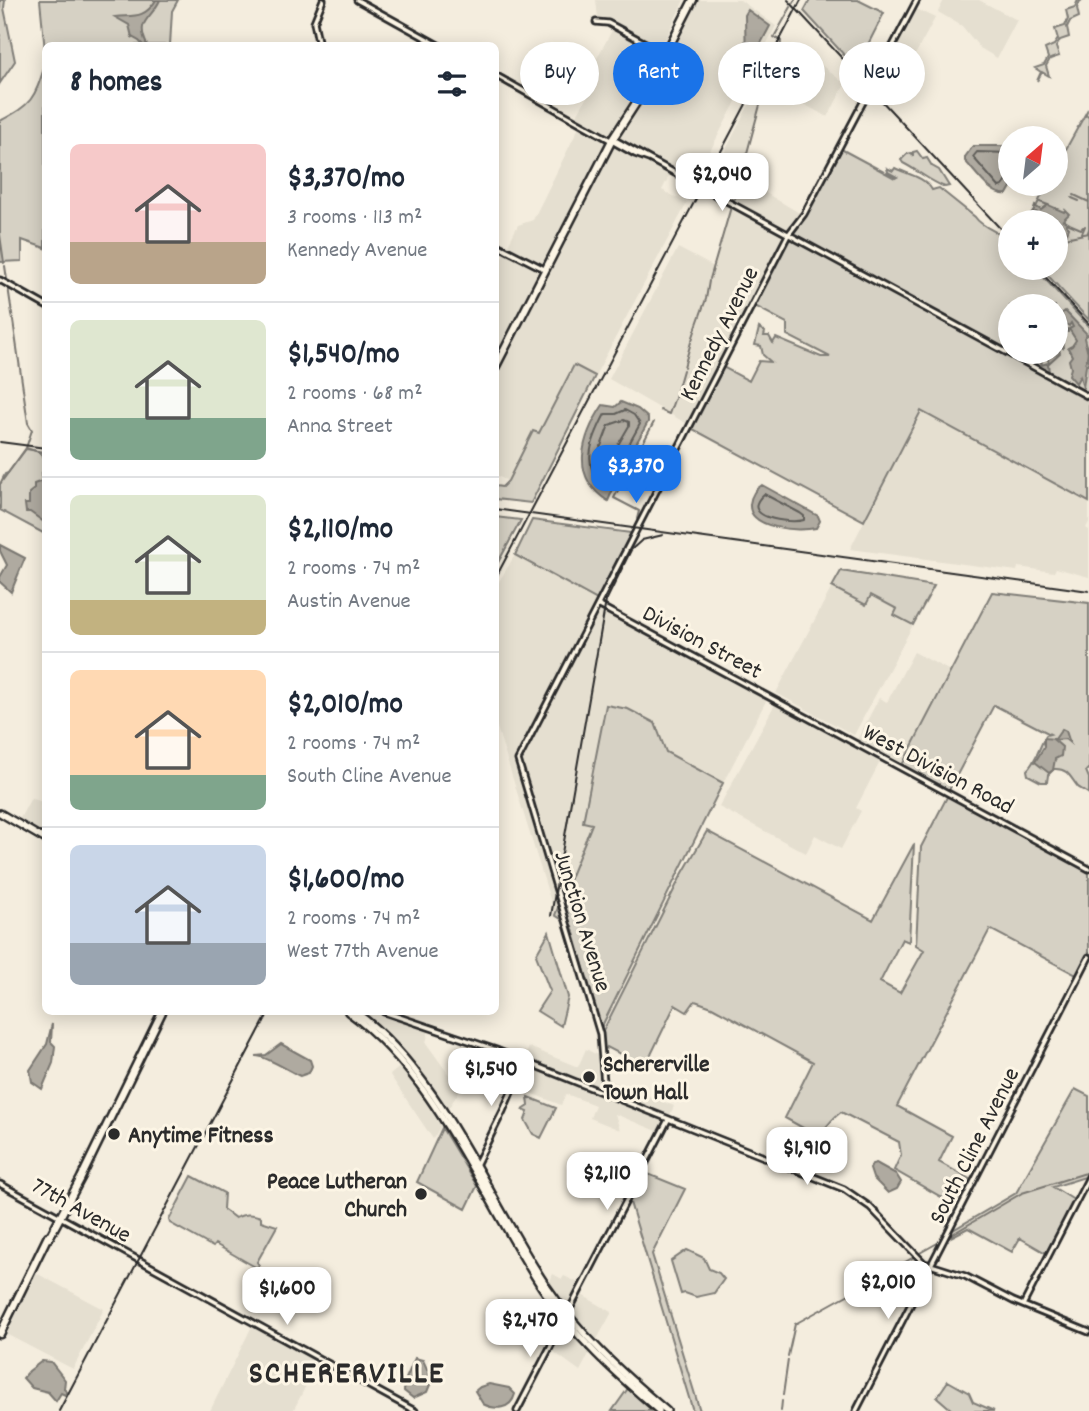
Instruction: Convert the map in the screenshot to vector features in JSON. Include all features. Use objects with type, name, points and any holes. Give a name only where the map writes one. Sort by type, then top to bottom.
[{"type":"highway","points":[[670,42],[692,0]]},
{"type":"highway","points":[[499,360],[612,140],[633,105]]},
{"type":"highway","points":[[0,1334],[110,1118],[126,1093],[125,1089],[161,1015]]},
{"type":"main road","points":[[0,813],[42,839]]},
{"type":"main road","points":[[352,1015],[375,1033],[405,1065],[473,1167]]},
{"type":"main road","points":[[360,1015],[382,1033],[414,1068],[529,1268],[566,1317],[594,1353],[659,1411]]},
{"type":"main road","points":[[566,1317],[615,1366],[667,1411]]},
{"type":"street","points":[[318,42],[314,22],[323,0]]},
{"type":"street","points":[[357,0],[433,42]]},
{"type":"street","name":"Kennedy Avenue","points":[[518,760],[788,235],[804,214],[917,0]]},
{"type":"street","points":[[596,22],[608,23],[643,42]]},
{"type":"street","points":[[499,77],[1089,397]]},
{"type":"street","points":[[499,246],[546,270]]},
{"type":"street","points":[[0,280],[42,304]]},
{"type":"street","name":"Division Street","points":[[598,605],[773,698]]},
{"type":"street","name":"West Division Road","points":[[773,698],[1089,869]]},
{"type":"street","name":"Junction Avenue","points":[[518,760],[600,1034],[605,1095]]},
{"type":"street","name":"South Cline Avenue","points":[[856,1411],[1089,957]]},
{"type":"street","points":[[393,1015],[496,1050],[848,1191],[870,1207],[918,1258],[930,1266],[965,1276],[1023,1305],[1089,1332]]},
{"type":"street","points":[[473,1167],[503,1111],[524,1062]]},
{"type":"street","points":[[517,1411],[668,1120]]},
{"type":"street","points":[[1023,1305],[1089,1177]]},
{"type":"street","name":"77th Avenue","points":[[0,1184],[415,1411]]},
{"type":"shaded area","points":[[0,0],[5,0],[4,8],[15,61],[0,83]]},
{"type":"shaded area","points":[[40,0],[178,0],[172,11],[170,42],[44,42]]},
{"type":"shaded area","points":[[596,0],[684,0],[664,42],[613,42],[613,105],[630,105],[611,135],[614,145],[670,174],[662,190],[687,203],[595,376],[574,366],[539,434],[533,431],[508,481],[499,477],[499,263],[518,225],[533,220],[581,123],[575,119],[582,105],[599,105],[599,54],[616,23],[598,18]]},
{"type":"shaded area","points":[[695,0],[740,0],[776,26],[768,42],[718,42],[718,105],[734,105],[694,181],[618,138],[636,105],[704,105],[704,42],[672,42]]},
{"type":"shaded area","points":[[810,0],[858,0],[884,13],[869,42],[839,42],[839,49],[804,11]]},
{"type":"shaded area","points":[[944,0],[979,0],[1017,20],[997,58],[980,48],[962,26],[938,12]]},
{"type":"shaded area","points":[[1078,0],[1084,0],[1080,1],[1077,8],[1079,17],[1070,21],[1067,27],[1069,37],[1060,40],[1056,47],[1059,56],[1050,59],[1046,66],[1049,76],[1042,72],[1037,81],[1041,72],[1035,68],[1044,65],[1048,58],[1045,49],[1054,45],[1058,39],[1055,29],[1065,26],[1068,19],[1066,10],[1075,7]]},
{"type":"shaded area","points":[[916,9],[935,18],[922,42],[898,42]]},
{"type":"shaded area","points":[[825,68],[839,79],[839,96],[828,117],[805,105],[825,105]]},
{"type":"shaded area","points":[[42,74],[42,247],[22,240],[22,261],[0,262],[0,121],[25,105],[38,86]]},
{"type":"shaded area","points":[[749,105],[761,105],[739,177],[801,214],[787,231],[733,200],[738,181],[716,169]]},
{"type":"shaded area","points":[[1088,109],[1085,116],[1089,115],[1089,320],[1068,294],[1052,280],[1068,280],[1068,210],[1033,210],[1041,196],[1068,196],[1068,145]]},
{"type":"shaded area","points":[[841,149],[895,178],[897,177],[888,172],[887,168],[893,171],[895,168],[915,176],[932,190],[939,188],[982,224],[998,233],[998,280],[1046,280],[1059,294],[998,294],[998,364],[1068,364],[1068,304],[1089,327],[1089,502],[921,411],[864,521],[691,428],[723,367],[749,381],[759,361],[771,362],[763,355],[761,346],[755,345],[759,328],[773,343],[776,338],[821,357],[830,357],[787,335],[787,323],[753,305],[788,238],[808,212]]},
{"type":"shaded area","points":[[917,151],[923,159],[927,158],[932,166],[939,170],[949,186],[940,185],[903,163],[901,160],[907,154],[912,153],[913,156],[913,152]]},
{"type":"shaded area","points":[[729,208],[784,237],[689,425],[609,379],[678,248],[714,267]]},
{"type":"shaded area","points":[[574,365],[595,376],[531,503],[499,499],[499,487],[508,481],[533,431],[539,433]]},
{"type":"shaded area","points":[[920,411],[1089,502],[1089,522],[1086,528],[1089,530],[1089,577],[1056,568],[1054,572],[1018,567],[1017,571],[850,549]]},
{"type":"shaded area","points":[[26,449],[42,452],[42,532],[0,510],[0,484]]},
{"type":"shaded area","points":[[499,517],[521,520],[499,561]]},
{"type":"shaded area","points":[[532,520],[631,533],[597,600],[515,555]]},
{"type":"shaded area","points":[[515,555],[623,614],[621,620],[767,699],[723,783],[666,752],[584,822],[592,824],[555,915],[499,734],[499,581]]},
{"type":"shaded area","points":[[841,571],[934,586],[913,625],[894,615],[897,609],[871,595],[866,605],[832,587]]},
{"type":"shaded area","points":[[832,587],[865,604],[871,595],[898,609],[894,616],[913,625],[854,735],[776,693]]},
{"type":"shaded area","points":[[992,592],[1089,603],[1089,768],[1086,771],[1089,794],[1078,787],[1063,770],[1054,769],[1048,775],[1047,782],[1028,775],[1027,770],[1036,758],[1046,735],[1050,734],[994,705],[948,792],[901,767]]},
{"type":"shaded area","points":[[914,652],[952,672],[903,764],[857,740],[879,698],[887,702]]},
{"type":"shaded area","points":[[775,704],[881,760],[856,808],[861,811],[841,849],[815,835],[806,853],[719,807]]},
{"type":"shaded area","points":[[606,705],[628,709],[655,723],[666,752],[723,783],[601,1028],[572,926],[555,915],[592,824],[583,822]]},
{"type":"shaded area","points":[[948,795],[1089,871],[1089,954],[1078,976],[990,929],[897,1106],[952,1136],[939,1162],[973,1181],[959,1207],[894,1170],[901,1155],[899,1142],[841,1112],[819,1138],[807,1174],[788,1166],[805,1129],[785,1118],[813,1062],[712,1007],[695,1001],[687,1012],[675,1005],[645,1067],[607,1047],[602,1055],[602,1033],[680,878],[707,831],[873,920],[914,844],[909,942],[902,939],[880,982],[900,993],[924,950],[916,945],[921,847]]},
{"type":"shaded area","points":[[31,798],[42,802],[42,834],[19,820]]},
{"type":"shaded area","points":[[549,932],[568,997],[561,1026],[537,1011],[550,991],[536,955]]},
{"type":"shaded area","points":[[366,1015],[386,1015],[429,1030],[426,1043],[460,1090],[446,1112],[416,1065]]},
{"type":"shaded area","points":[[529,1047],[578,1067],[586,1049],[601,1057],[603,1078],[674,1106],[662,1133],[615,1114],[620,1130],[590,1118],[595,1105],[566,1094],[561,1105],[523,1090],[528,1079],[518,1074]]},
{"type":"shaded area","points":[[402,1065],[441,1126],[433,1139],[390,1075]]},
{"type":"shaded area","points":[[1075,1089],[1089,1096],[1089,1168],[1085,1177],[1053,1187],[1074,1200],[1046,1253],[1020,1238],[1012,1252],[968,1228],[949,1238],[953,1230],[1016,1193]]},
{"type":"shaded area","points":[[528,1097],[556,1108],[541,1138],[533,1134],[525,1120],[528,1112],[523,1110],[529,1106]]},
{"type":"shaded area","points":[[442,1128],[477,1186],[466,1209],[417,1182]]},
{"type":"shaded area","points":[[643,1172],[685,1189],[652,1254],[700,1411],[693,1411],[629,1199]]},
{"type":"shaded area","points":[[192,1176],[224,1193],[223,1209],[235,1218],[254,1215],[261,1217],[261,1221],[277,1226],[257,1262],[257,1268],[170,1223],[169,1220]]},
{"type":"shaded area","points":[[687,1250],[704,1258],[709,1269],[719,1273],[724,1279],[714,1293],[696,1297],[681,1294],[671,1261]]},
{"type":"shaded area","points":[[36,1273],[104,1309],[73,1369],[4,1333]]},
{"type":"shaded area","points":[[553,1274],[581,1284],[568,1308],[549,1283]]},
{"type":"shaded area","points":[[580,1294],[612,1312],[595,1343],[571,1313]]},
{"type":"shaded area","points":[[253,1324],[319,1360],[293,1411],[210,1411]]},
{"type":"shaded area","points":[[564,1325],[590,1352],[580,1371],[551,1350]]},
{"type":"shaded area","points":[[948,1381],[969,1393],[973,1402],[994,1411],[953,1411],[937,1397]]},
{"type":"shaded area","points":[[629,1387],[654,1411],[612,1411]]},
{"type":"water","points":[[156,0],[160,0],[143,25],[146,42],[132,37],[129,25],[115,17],[142,14]]},
{"type":"water","points":[[748,10],[770,26],[762,42],[746,42],[745,15]]},
{"type":"water","points":[[973,146],[998,146],[998,193],[979,177],[965,161]]},
{"type":"water","points":[[1048,205],[1059,210],[1041,210]]},
{"type":"water","points":[[1068,314],[1087,334],[1084,338],[1087,350],[1089,343],[1083,388],[1080,376],[1076,383],[1069,375],[1069,360],[1072,356],[1068,348],[1076,340],[1069,329],[1073,327],[1071,323],[1069,326]]},
{"type":"water","points":[[1032,364],[1048,364],[1049,373],[1089,395]]},
{"type":"water","points":[[621,402],[638,409],[648,418],[648,422],[608,501],[588,480],[583,456],[589,430],[603,405],[615,407]]},
{"type":"water","points":[[42,481],[42,521],[26,512],[25,504],[29,504],[29,493],[34,489],[34,484]]},
{"type":"water","points":[[762,485],[818,516],[820,521],[816,528],[787,529],[765,524],[757,519],[750,504],[754,493]]},
{"type":"water","points":[[0,545],[25,558],[11,592],[0,582],[7,565]]},
{"type":"water","points":[[1062,729],[1066,731],[1070,743],[1065,739],[1054,740],[1062,747],[1061,756],[1055,759],[1053,770],[1049,773],[1035,762],[1044,747],[1044,738],[1055,739]]},
{"type":"water","points":[[52,1024],[51,1042],[55,1046],[53,1063],[42,1089],[32,1082],[30,1070],[47,1044]]},
{"type":"water","points":[[281,1044],[310,1060],[312,1066],[309,1073],[300,1076],[256,1056],[266,1055]]},
{"type":"water","points":[[876,1163],[896,1174],[901,1182],[897,1189],[888,1193],[873,1178],[870,1169],[872,1164]]},
{"type":"water","points":[[415,1358],[423,1360],[432,1380],[427,1392],[413,1398],[404,1391],[405,1381]]},
{"type":"water","points":[[42,1361],[51,1362],[65,1380],[64,1389],[67,1392],[65,1395],[61,1393],[56,1401],[48,1392],[32,1388],[23,1378]]},
{"type":"water","points":[[489,1384],[509,1388],[515,1394],[510,1403],[497,1408],[483,1404],[475,1391]]},
{"type":"waterway","points":[[778,39],[774,37],[791,7]]},
{"type":"waterway","points":[[734,201],[760,105],[780,51],[781,41]]},
{"type":"waterway","points":[[1074,195],[1089,202]]},
{"type":"waterway","points":[[1072,198],[1079,201]]},
{"type":"waterway","points":[[1040,202],[1048,205]]},
{"type":"waterway","points":[[710,279],[731,207]]},
{"type":"waterway","points":[[1068,223],[1081,229],[1083,227]]},
{"type":"waterway","points":[[1082,233],[1085,226]]},
{"type":"waterway","points":[[1068,237],[1089,233]]},
{"type":"waterway","points":[[0,235],[4,263]]},
{"type":"waterway","points":[[0,484],[26,448],[32,430],[28,423],[5,266]]},
{"type":"waterway","points":[[696,327],[709,281]]},
{"type":"waterway","points":[[692,340],[696,328]]},
{"type":"waterway","points":[[684,367],[691,342]]},
{"type":"waterway","points":[[675,398],[683,370]]},
{"type":"waterway","points":[[660,410],[669,414],[674,400]]},
{"type":"waterway","points":[[637,519],[639,511],[614,498],[654,422]]},
{"type":"waterway","points":[[26,448],[42,455]]},
{"type":"waterway","points":[[949,1236],[1022,1193],[1089,1172]]},
{"type":"waterway","points":[[918,1254],[941,1241]]},
{"type":"waterway","points":[[873,1280],[914,1257]]},
{"type":"waterway","points":[[788,1356],[795,1324],[869,1283]]},
{"type":"waterway","points":[[783,1395],[788,1360]]},
{"type":"waterway","points":[[781,1411],[782,1401]]},
{"type":"railway","points":[[788,0],[998,226]]},
{"type":"railway","points":[[499,571],[801,0]]},
{"type":"railway","points":[[1048,280],[1089,324]]},
{"type":"railway","points":[[0,442],[42,447]]},
{"type":"railway","points":[[499,510],[1089,591]]},
{"type":"railway","points":[[551,916],[606,601],[631,550],[642,540],[663,535]]},
{"type":"railway","points":[[59,1411],[267,1015]]},
{"type":"place","name":"Schererville Town Hall","points":[[589,1077]]},
{"type":"place","name":"Anytime Fitness","points":[[114,1134]]},
{"type":"place","name":"Peace Lutheran Church","points":[[421,1194]]},
{"type":"district","name":"SCHERERVILLE","points":[[347,1371]]}]
